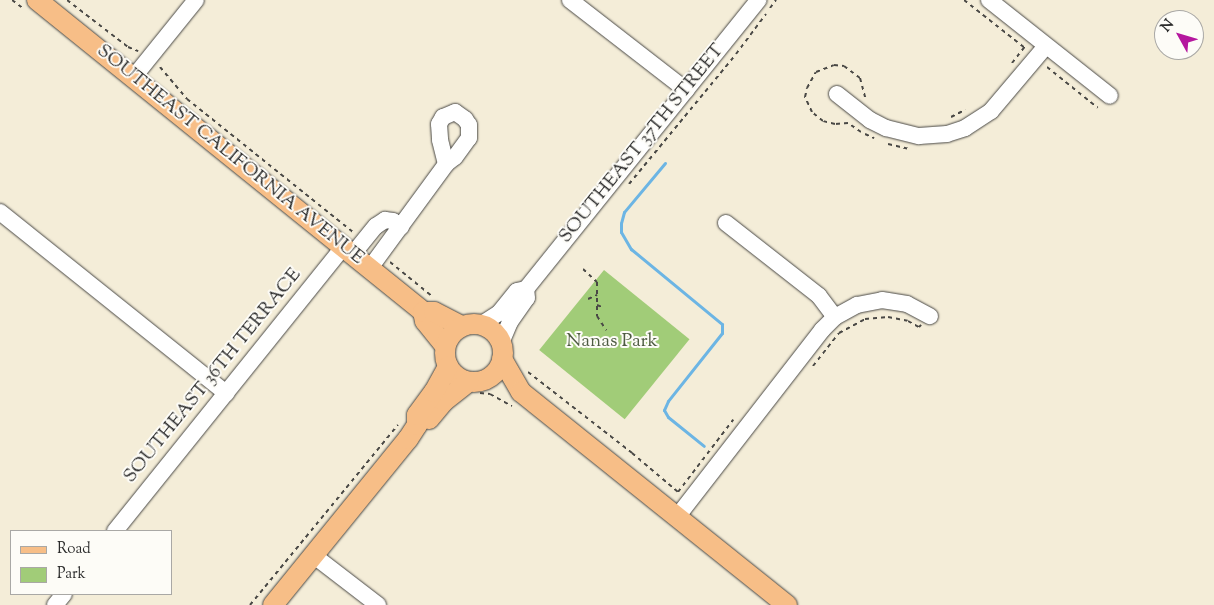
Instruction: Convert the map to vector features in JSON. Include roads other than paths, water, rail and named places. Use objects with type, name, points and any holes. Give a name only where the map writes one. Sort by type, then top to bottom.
[{"type":"main road","name":"SOUTHEAST CALIFORNIA AVENUE","points":[[32,6],[133,78],[353,247],[376,261],[434,312],[472,325]]},
{"type":"main road","name":"SOUTHEAST CALIFORNIA AVENUE","points":[[428,305],[425,321],[445,346]]},
{"type":"main road","points":[[522,392],[453,374],[448,367],[445,346],[449,338],[472,325],[490,328],[522,392],[787,605]]},
{"type":"main road","points":[[410,422],[428,420],[444,401],[476,381],[492,375],[502,351]]},
{"type":"main road","points":[[273,605],[313,555],[434,392],[448,367]]},
{"type":"street","points":[[133,78],[196,0]]},
{"type":"street","points":[[570,0],[686,90]]},
{"type":"street","name":"SOUTHEAST 37TH STREET","points":[[472,325],[499,313],[517,291],[526,289],[758,0]]},
{"type":"street","points":[[989,0],[1039,48],[1110,96]]},
{"type":"street","points":[[837,94],[870,120],[886,128],[919,136],[947,134],[965,128],[991,111],[1039,48]]},
{"type":"street","points":[[376,261],[446,164]]},
{"type":"street","points":[[0,212],[226,393]]},
{"type":"street","name":"SOUTHEAST 36TH TERRACE","points":[[115,530],[226,393],[353,247],[384,220],[393,221],[401,227]]},
{"type":"street","points":[[726,223],[818,296],[835,317]]},
{"type":"street","name":"SOUTHEAST 37TH STREET","points":[[502,351],[510,322],[527,298],[526,289]]},
{"type":"street","points":[[677,517],[822,330],[835,317],[857,305],[882,300],[907,304],[930,316]]},
{"type":"street","points":[[313,555],[378,605]]},
{"type":"street","points":[[55,605],[63,595]]},
{"type":"waterway","points":[[665,163],[624,212],[621,232],[631,249],[722,324],[722,333],[668,401],[664,410],[668,417],[704,446]]},
{"type":"park label","name":"Nanas Park","points":[[612,342]]}]
